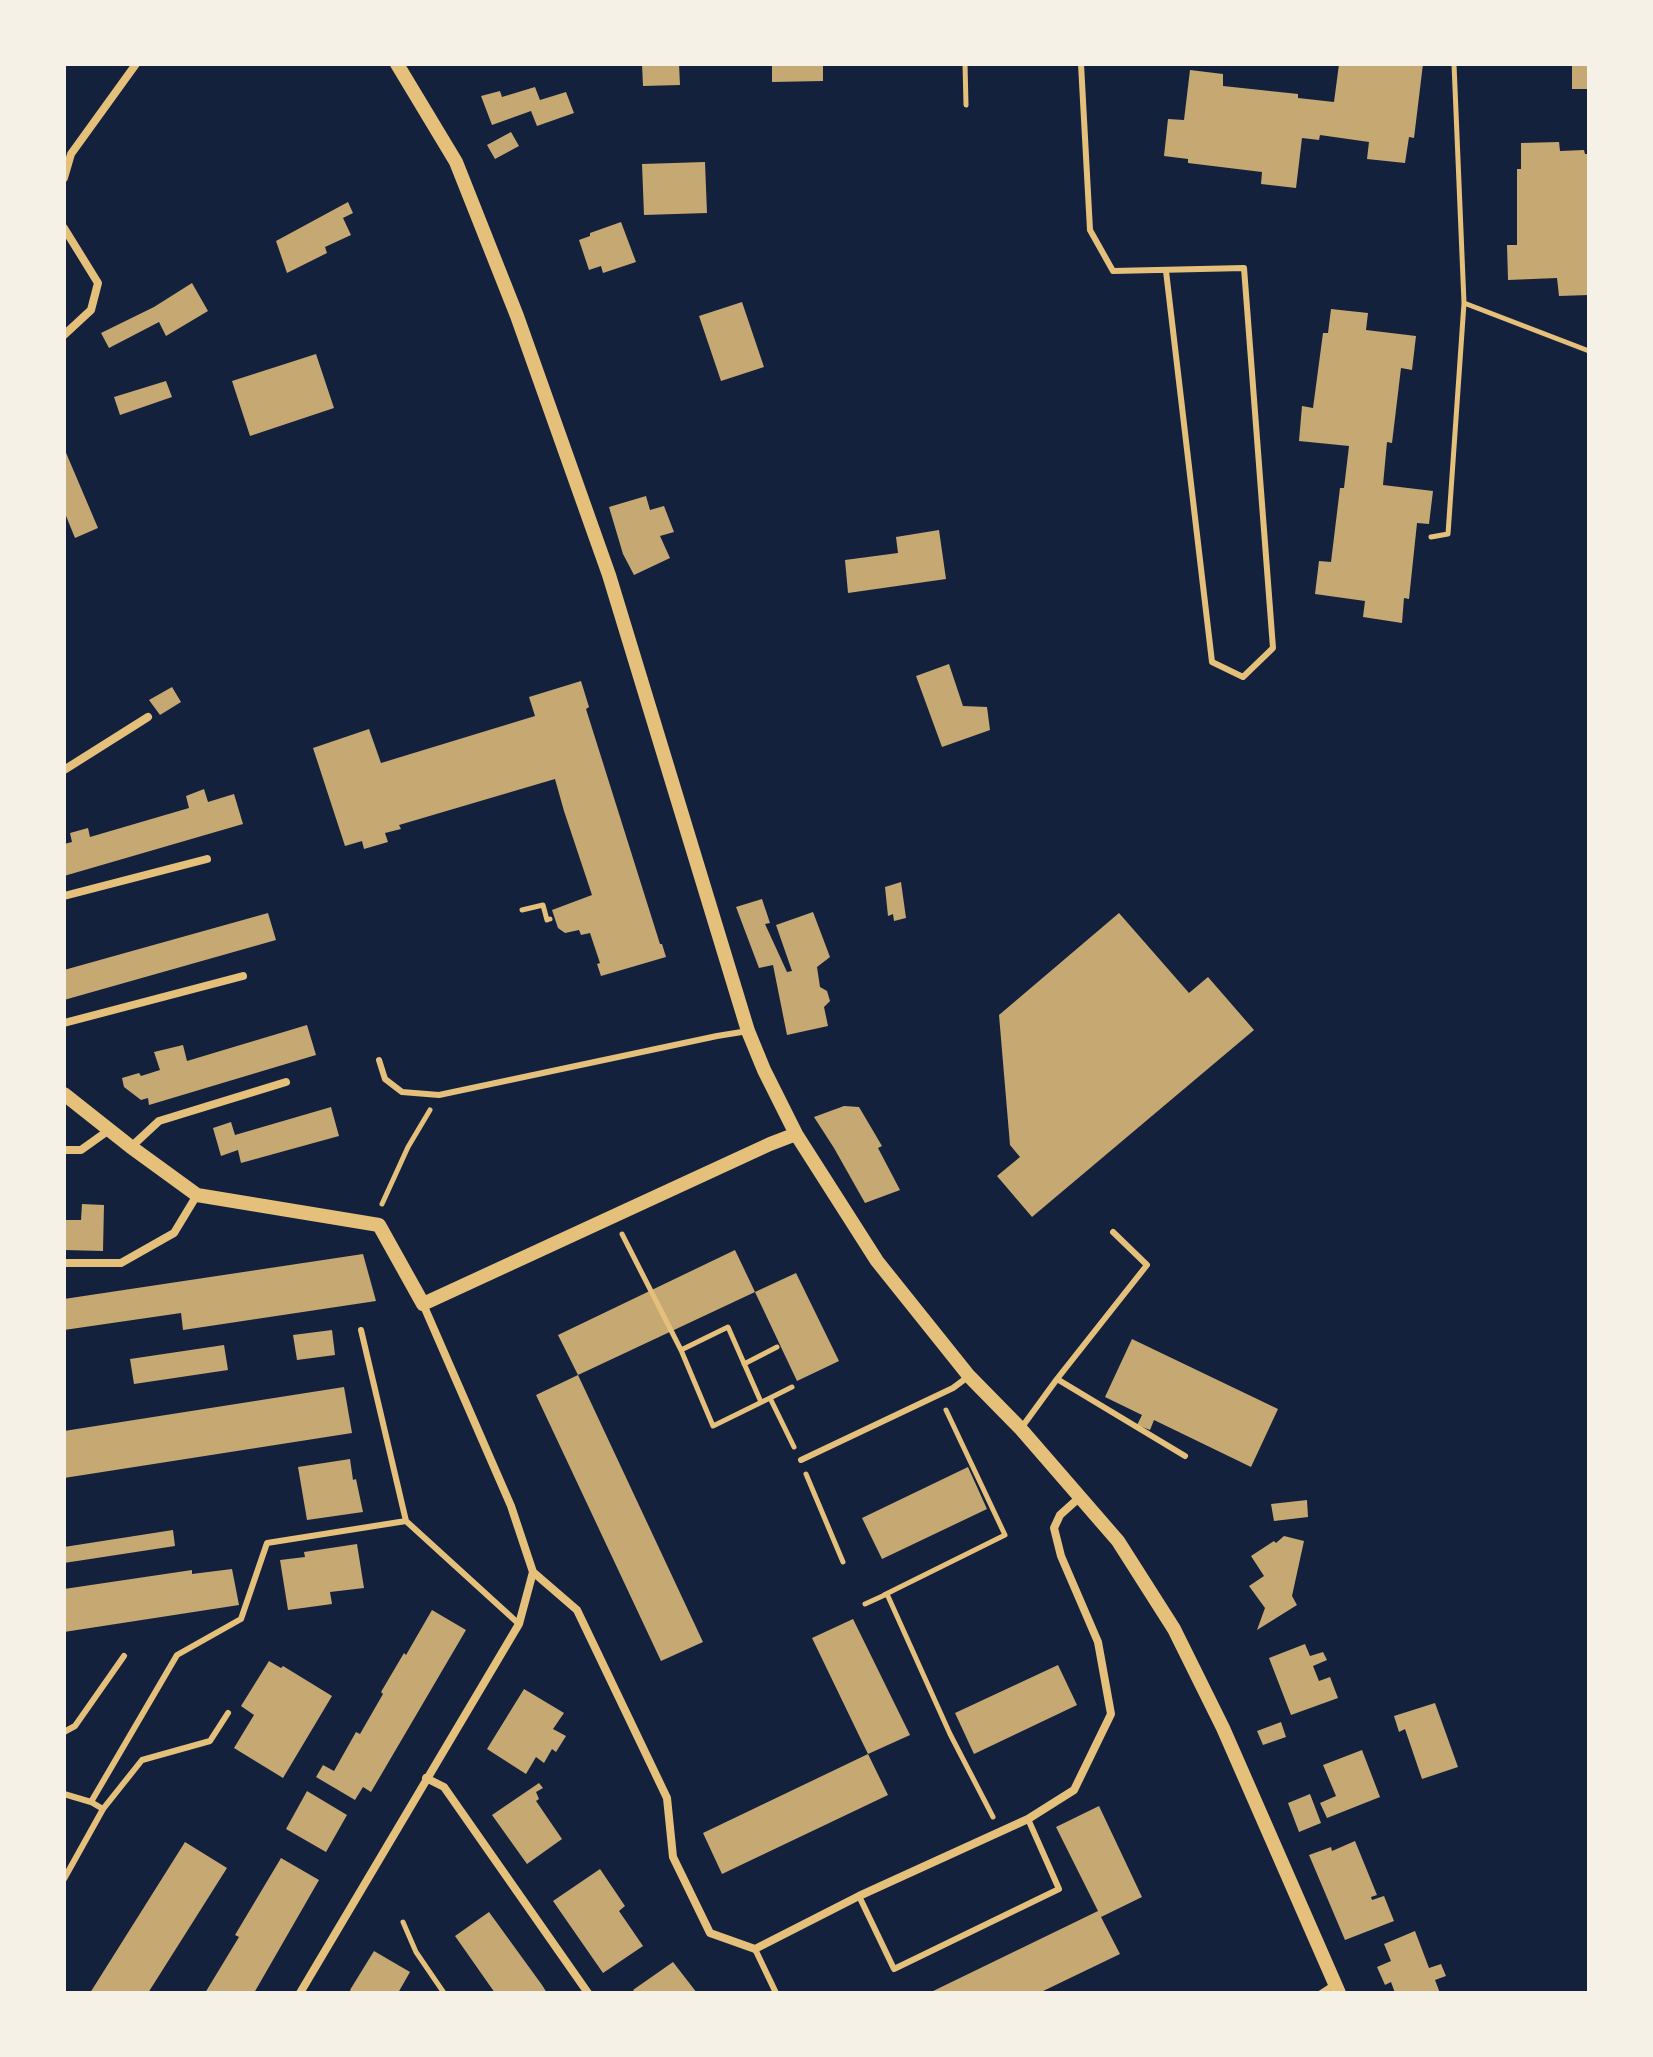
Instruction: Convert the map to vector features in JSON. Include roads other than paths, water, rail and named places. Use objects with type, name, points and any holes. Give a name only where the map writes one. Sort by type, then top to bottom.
[{"type":"street","points":[[64,178],[71,154],[136,64]]},
{"type":"street","points":[[397,64],[456,162],[517,316],[609,575],[748,1031],[764,1070],[796,1134],[877,1261],[969,1376],[1020,1428],[1118,1541],[1174,1629],[1223,1728],[1337,1989]]},
{"type":"street","points":[[64,228],[98,283],[91,310],[64,335]]},
{"type":"street","points":[[64,770],[148,717]]},
{"type":"street","points":[[64,896],[207,859]]},
{"type":"street","points":[[64,1023],[243,976]]},
{"type":"street","points":[[131,1147],[159,1121],[286,1082]]},
{"type":"street","points":[[64,1094],[197,1195],[379,1225],[423,1304],[511,1506],[533,1572],[577,1610],[667,1798],[673,1857],[710,1933],[755,1949],[859,1896],[1028,1819],[1074,1790],[1111,1714],[1098,1642],[1061,1556],[1054,1528],[1060,1515],[1080,1497]]},
{"type":"street","points":[[64,1150],[81,1150],[109,1130]]},
{"type":"street","points":[[423,1304],[796,1134]]},
{"type":"street","points":[[64,1263],[121,1263],[174,1233],[197,1195]]},
{"type":"street","points":[[300,1993],[519,1624],[533,1572]]},
{"type":"street","points":[[426,1778],[444,1787],[588,1993]]},
{"type":"lane","points":[[1081,64],[1090,230],[1113,271],[1244,268],[1273,648],[1243,677],[1212,662],[1166,271]]},
{"type":"lane","points":[[379,1060],[385,1079],[402,1092],[439,1095],[748,1031]]},
{"type":"lane","points":[[1020,1428],[1147,1265],[1113,1232]]},
{"type":"lane","points":[[361,1330],[406,1521],[519,1624]]},
{"type":"lane","points":[[801,1460],[953,1388],[969,1376]]},
{"type":"lane","points":[[1057,1379],[1185,1456]]},
{"type":"lane","points":[[91,1802],[177,1655],[241,1619],[267,1543],[406,1521]]},
{"type":"lane","points":[[64,1732],[75,1726],[124,1656]]},
{"type":"lane","points":[[64,1879],[103,1809],[142,1760],[210,1741],[228,1713]]},
{"type":"lane","points":[[64,1794],[103,1809]]},
{"type":"lane","points":[[859,1896],[894,1969],[1059,1889],[1028,1819]]},
{"type":"lane","points":[[755,1949],[776,1993]]},
{"type":"lane","points":[[1321,1993],[1337,1989]]}]
